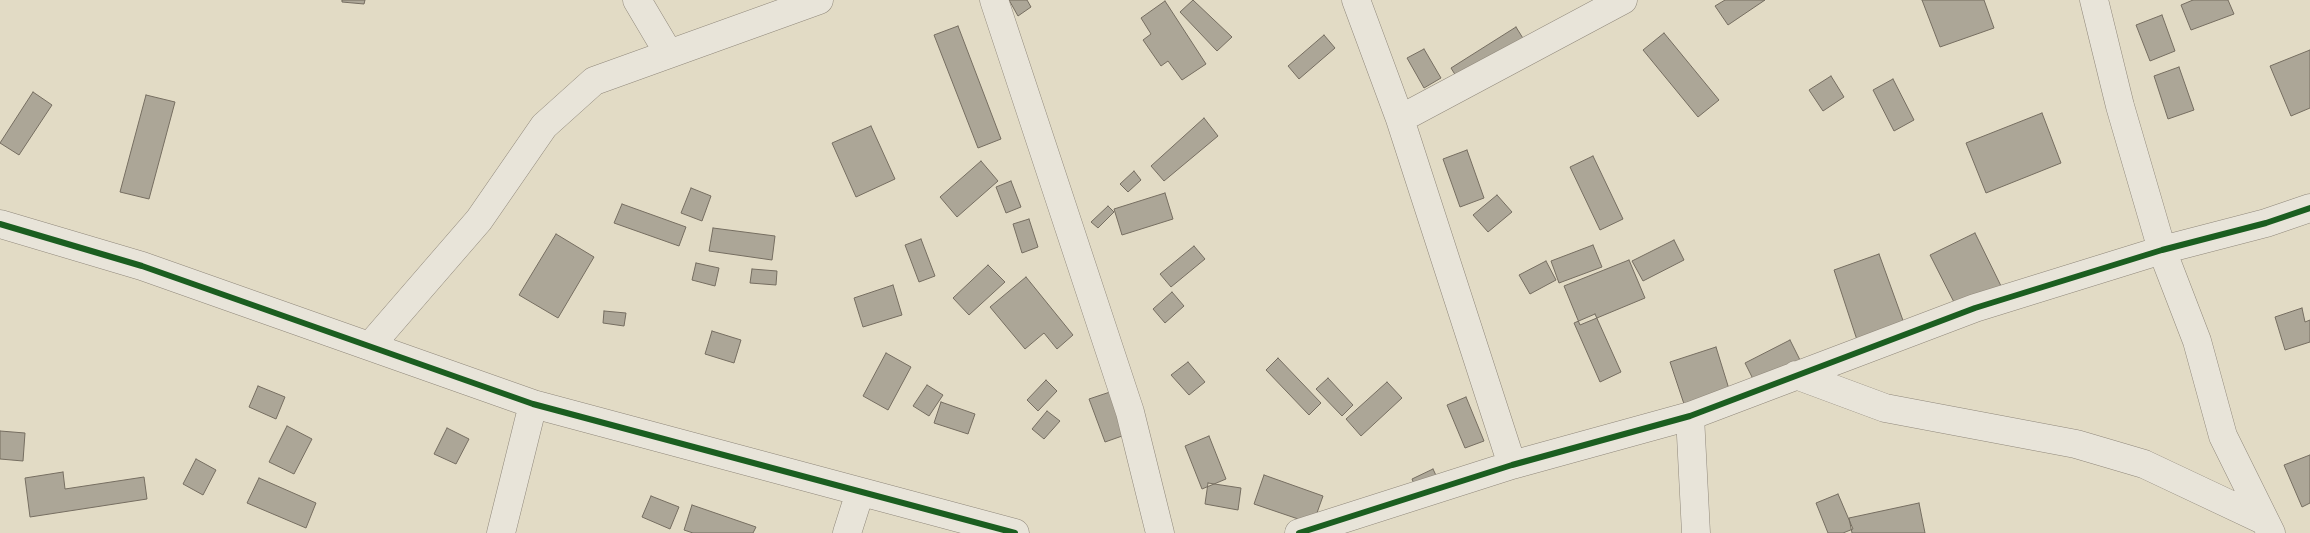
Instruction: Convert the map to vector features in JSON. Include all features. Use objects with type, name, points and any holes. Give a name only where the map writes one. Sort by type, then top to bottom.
[{"type":"street","points":[[637,0],[669,54]]},
{"type":"street","points":[[370,346],[479,220],[544,126],[594,81],[819,0]]},
{"type":"street","points":[[994,0],[1130,412],[1160,533]]},
{"type":"street","points":[[1356,0],[1400,119],[1512,465]]},
{"type":"street","points":[[1400,119],[1623,0]]},
{"type":"street","points":[[2094,0],[2120,106],[2162,250],[2197,341],[2223,436],[2268,527]]},
{"type":"street","points":[[1299,533],[1512,465],[1690,416],[1975,308],[2162,250],[2266,223],[2310,208]]},
{"type":"street","points":[[0,224],[142,266],[533,404],[1014,533]]},
{"type":"street","points":[[1796,375],[1885,408],[2076,444],[2144,464],[2268,527]]},
{"type":"street","points":[[502,533],[533,404]]},
{"type":"street","points":[[1690,416],[1696,533]]},
{"type":"street","points":[[847,533],[860,492]]},
{"type":"building","points":[[342,0],[365,0],[364,4],[342,2]]},
{"type":"building","points":[[1009,0],[1027,0],[1031,7],[1018,16]]},
{"type":"building","points":[[1193,0],[1232,37],[1217,51],[1180,12]]},
{"type":"building","points":[[1725,0],[1765,0],[1728,25],[1715,6]]},
{"type":"building","points":[[1922,0],[1984,0],[1994,28],[1940,47]]},
{"type":"building","points":[[2193,0],[2228,0],[2234,14],[2191,30],[2181,5]]},
{"type":"building","points":[[1165,1],[1206,64],[1182,80],[1168,61],[1161,66],[1143,40],[1151,34],[1141,18]]},
{"type":"building","points":[[2162,15],[2175,51],[2150,61],[2136,25]]},
{"type":"building","points":[[958,26],[1001,139],[978,148],[934,35]]},
{"type":"building","points":[[1516,27],[1529,48],[1464,89],[1451,68]]},
{"type":"building","points":[[1664,33],[1719,100],[1698,117],[1643,50]]},
{"type":"building","points":[[1324,35],[1335,48],[1299,79],[1288,66]]},
{"type":"building","points":[[1424,49],[1441,78],[1424,88],[1407,58]]},
{"type":"building","points":[[2310,50],[2310,108],[2291,116],[2270,66]]},
{"type":"building","points":[[2179,67],[2194,110],[2168,119],[2154,76]]},
{"type":"building","points":[[1831,76],[1844,97],[1823,111],[1809,90]]},
{"type":"building","points":[[1893,79],[1914,120],[1894,131],[1873,90]]},
{"type":"building","points":[[33,92],[52,105],[19,155],[0,143]]},
{"type":"building","points":[[146,95],[175,102],[149,199],[120,192]]},
{"type":"building","points":[[2042,113],[2061,163],[1986,193],[1966,143]]},
{"type":"building","points":[[1204,118],[1218,136],[1164,181],[1151,166]]},
{"type":"building","points":[[871,126],[895,179],[856,197],[832,143]]},
{"type":"building","points":[[1467,150],[1484,198],[1460,207],[1443,159]]},
{"type":"building","points":[[1593,156],[1623,219],[1600,230],[1570,167]]},
{"type":"building","points":[[981,161],[998,181],[957,217],[940,197]]},
{"type":"building","points":[[1134,171],[1141,180],[1128,192],[1120,184]]},
{"type":"building","points":[[1011,181],[1021,207],[1006,213],[996,187]]},
{"type":"building","points":[[691,188],[711,196],[702,221],[681,213]]},
{"type":"building","points":[[1165,193],[1173,219],[1122,235],[1114,209]]},
{"type":"building","points":[[1497,195],[1512,212],[1488,232],[1473,215]]},
{"type":"building","points":[[622,204],[686,227],[679,246],[614,223]]},
{"type":"building","points":[[1108,206],[1114,212],[1098,228],[1091,222]]},
{"type":"building","points":[[1029,219],[1038,247],[1022,253],[1013,224]]},
{"type":"building","points":[[713,228],[775,236],[772,260],[709,251]]},
{"type":"building","points":[[1975,233],[2002,288],[1958,310],[1930,255]]},
{"type":"building","points":[[556,234],[594,257],[558,318],[519,295]]},
{"type":"building","points":[[921,239],[935,276],[919,282],[905,245]]},
{"type":"building","points":[[1674,240],[1684,260],[1643,281],[1632,261]]},
{"type":"building","points":[[1593,245],[1602,267],[1559,283],[1551,261]]},
{"type":"building","points":[[1194,246],[1205,259],[1171,287],[1160,274]]},
{"type":"building","points":[[1879,254],[1905,326],[1858,343],[1834,270]]},
{"type":"building","points":[[1629,260],[1645,298],[1580,325],[1564,286]]},
{"type":"building","points":[[1546,261],[1556,280],[1530,294],[1519,275]]},
{"type":"building","points":[[696,263],[719,268],[715,286],[692,280]]},
{"type":"building","points":[[988,265],[1005,282],[969,315],[953,298]]},
{"type":"building","points":[[752,269],[777,271],[776,285],[750,283]]},
{"type":"building","points":[[1026,277],[1073,335],[1057,349],[1044,333],[1025,349],[990,307]]},
{"type":"building","points":[[893,285],[902,315],[863,327],[854,298]]},
{"type":"building","points":[[1172,292],[1184,306],[1165,323],[1153,309]]},
{"type":"building","points":[[2302,308],[2305,322],[2310,320],[2310,342],[2285,350],[2275,317]]},
{"type":"building","points":[[604,311],[626,313],[624,326],[603,323]]},
{"type":"building","points":[[1595,314],[1621,372],[1600,382],[1574,323]]},
{"type":"building","points":[[712,331],[741,340],[734,363],[705,354]]},
{"type":"building","points":[[1790,340],[1800,360],[1755,383],[1745,363]]},
{"type":"building","points":[[1716,347],[1729,389],[1684,404],[1670,362]]},
{"type":"building","points":[[886,353],[911,367],[888,410],[863,396]]},
{"type":"building","points":[[1278,358],[1321,403],[1309,415],[1266,370]]},
{"type":"building","points":[[1188,362],[1205,382],[1189,395],[1171,375]]},
{"type":"building","points":[[1328,378],[1353,405],[1342,416],[1316,389]]},
{"type":"building","points":[[1046,380],[1057,391],[1038,411],[1027,400]]},
{"type":"building","points":[[1387,382],[1402,398],[1361,436],[1346,419]]},
{"type":"building","points":[[927,385],[943,395],[929,416],[913,406]]},
{"type":"building","points":[[258,386],[285,397],[276,419],[249,407]]},
{"type":"building","points":[[1110,392],[1125,435],[1105,442],[1089,399]]},
{"type":"building","points":[[1466,397],[1484,441],[1465,448],[1447,405]]},
{"type":"building","points":[[941,402],[975,414],[968,434],[934,423]]},
{"type":"building","points":[[1047,411],[1060,421],[1044,439],[1032,429]]},
{"type":"building","points":[[287,426],[312,439],[294,474],[269,462]]},
{"type":"building","points":[[447,428],[469,439],[456,464],[434,454]]},
{"type":"building","points":[[0,431],[25,433],[23,461],[0,459]]},
{"type":"building","points":[[1209,436],[1226,479],[1202,489],[1185,446]]},
{"type":"building","points":[[2310,455],[2310,503],[2302,507],[2284,465]]},
{"type":"building","points":[[196,459],[216,470],[203,495],[183,484]]},
{"type":"building","points":[[1433,469],[1441,486],[1419,496],[1412,479]]},
{"type":"building","points":[[63,472],[65,489],[144,477],[147,499],[30,517],[25,478]]},
{"type":"building","points":[[1264,475],[1323,496],[1313,524],[1254,504]]},
{"type":"building","points":[[259,478],[316,503],[306,528],[247,503]]},
{"type":"building","points":[[1208,483],[1241,488],[1238,510],[1205,504]]},
{"type":"building","points":[[1838,494],[1853,529],[1843,533],[1828,533],[1816,503]]},
{"type":"building","points":[[651,496],[679,507],[670,529],[642,517]]},
{"type":"building","points":[[1919,503],[1925,533],[1852,533],[1849,518]]},
{"type":"building","points":[[692,505],[756,527],[753,533],[693,533],[684,530]]},
{"type":"cycle path","points":[[1299,533],[1512,465],[1690,416],[1975,308],[2162,250],[2266,223],[2310,208]]},
{"type":"cycle path","points":[[0,224],[142,266],[533,404],[1015,533]]}]
